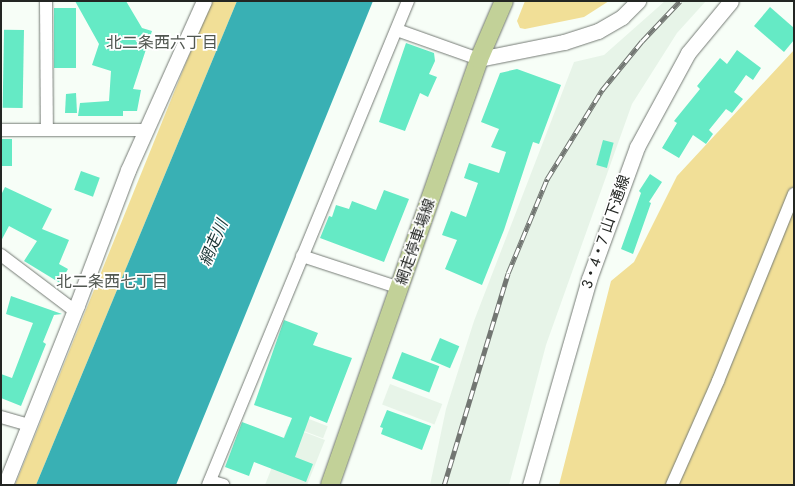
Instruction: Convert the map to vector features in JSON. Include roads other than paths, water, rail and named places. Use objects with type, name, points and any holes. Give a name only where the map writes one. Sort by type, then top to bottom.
[{"type":"main road","name":"網走停車場線","points":[[330,485],[479,59],[504,1]]},
{"type":"street","points":[[46,1],[47,129]]},
{"type":"street","points":[[5,485],[145,130],[189,40],[204,1]]},
{"type":"street","points":[[223,485],[209,483],[408,1]]},
{"type":"street","points":[[396,30],[479,59],[551,45],[598,31],[622,17],[638,1]]},
{"type":"street","name":"3・4・7 山下通線","points":[[530,485],[589,280],[636,147],[688,53],[731,1]]},
{"type":"street","points":[[1,130],[145,130]]},
{"type":"street","points":[[672,485],[718,381],[794,194]]},
{"type":"street","points":[[1,255],[75,310]]},
{"type":"street","points":[[302,256],[400,288]]},
{"type":"street","points":[[1,417],[29,424]]},
{"type":"water","name":"網走川","points":[[237,1],[373,1],[176,485],[36,485]]},
{"type":"railway","points":[[444,485],[508,273],[547,179],[602,90],[642,41],[680,1]]},
{"type":"district","name":"北二条西六丁目","points":[[162,43]]},
{"type":"district","name":"北二条西七丁目","points":[[112,282]]}]
